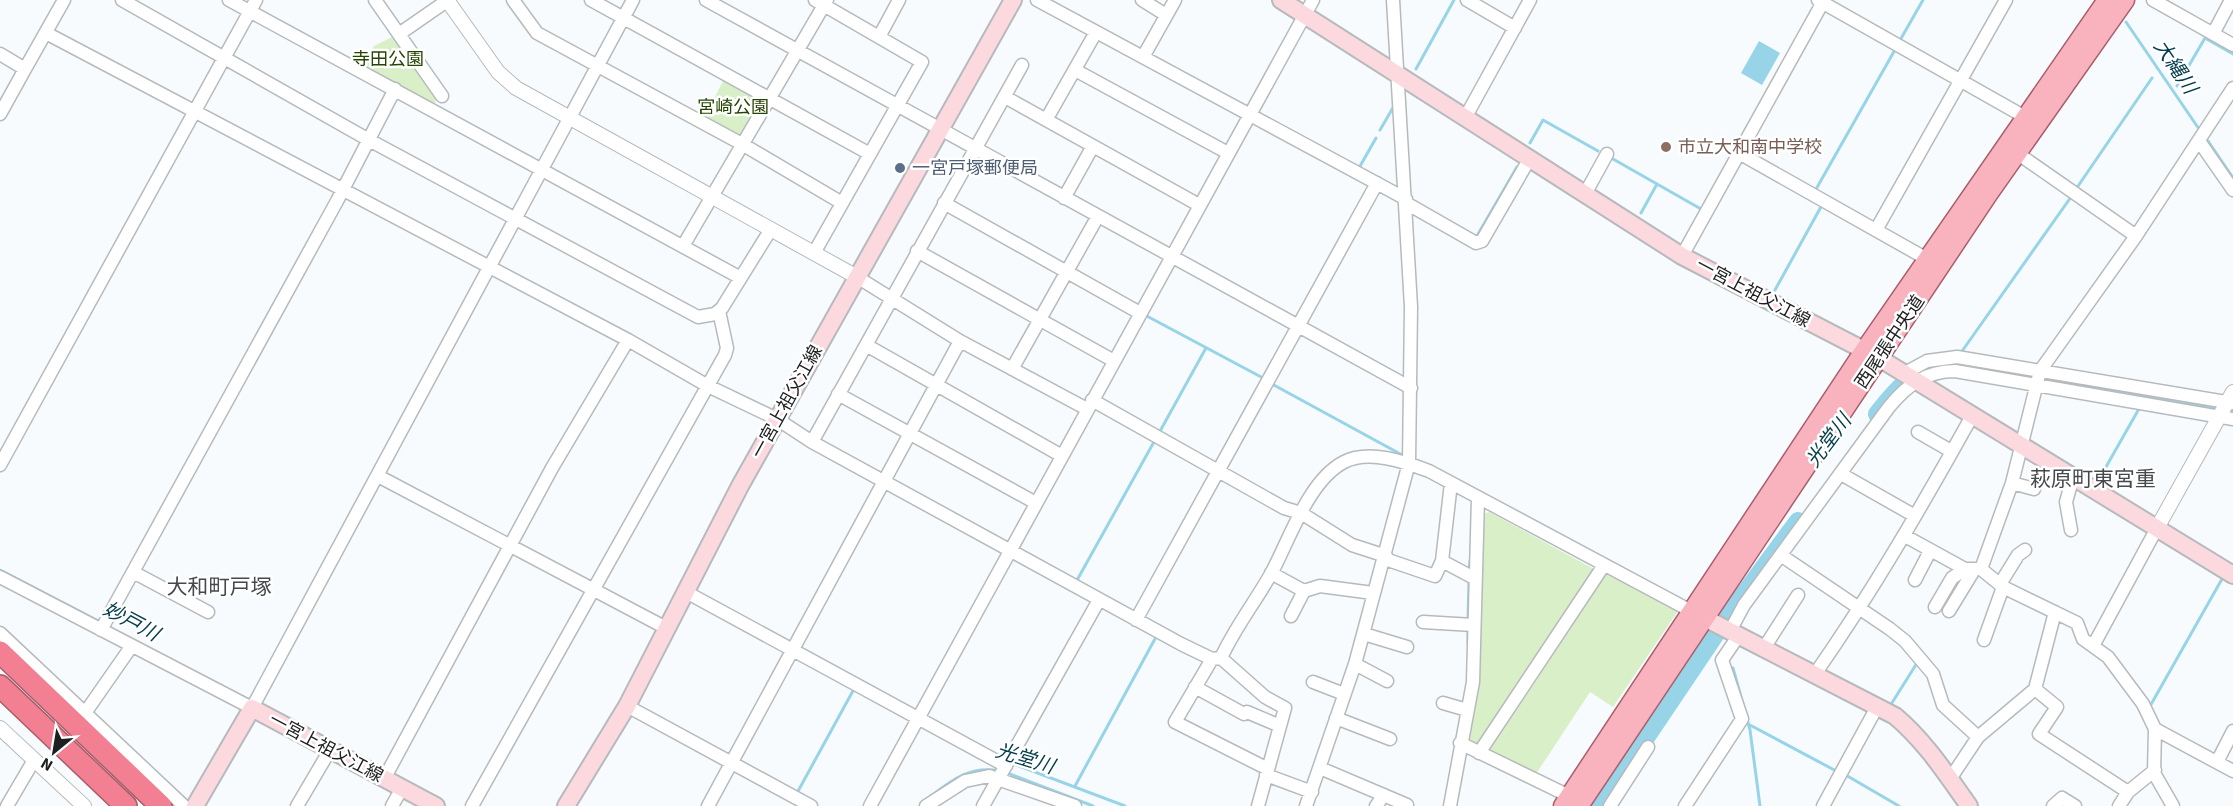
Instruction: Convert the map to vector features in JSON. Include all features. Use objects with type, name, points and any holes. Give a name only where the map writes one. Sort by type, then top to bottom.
[{"type":"highway","points":[[0,652],[161,806]]},
{"type":"highway","points":[[0,660],[154,806]]},
{"type":"highway","points":[[0,686],[126,806]]},
{"type":"highway","points":[[0,692],[117,806]]},
{"type":"main road","name":"一宮上祖父江線","points":[[566,806],[627,706],[777,419],[1013,0]]},
{"type":"main road","name":"一宮上祖父江線","points":[[1281,0],[1682,256],[1871,355],[2233,575]]},
{"type":"main road","name":"西尾張中央道","points":[[1871,355],[2125,0]]},
{"type":"main road","name":"西尾張中央道","points":[[1579,804],[1718,625],[1927,259],[2103,2]]},
{"type":"main road","points":[[1718,625],[1815,674],[1908,726],[1969,806]]},
{"type":"main road","name":"一宮上祖父江線","points":[[195,806],[252,708],[436,806]]},
{"type":"street","points":[[0,114],[64,0]]},
{"type":"street","points":[[122,0],[225,56],[369,140],[698,317],[706,317],[719,311],[771,229]]},
{"type":"street","points":[[229,0],[253,6],[395,89],[740,277]]},
{"type":"street","points":[[375,0],[442,96]]},
{"type":"street","points":[[399,34],[447,0],[498,72],[516,88],[857,277],[1012,369],[1090,405],[1218,470],[1284,508],[1301,513],[1352,545],[1435,576],[1442,561],[1451,483]]},
{"type":"street","points":[[513,0],[537,33],[742,144],[842,203]]},
{"type":"street","points":[[591,0],[771,97],[870,154]]},
{"type":"street","points":[[0,577],[103,626],[131,647],[252,708],[633,0]]},
{"type":"street","points":[[706,0],[1411,388]]},
{"type":"street","points":[[879,37],[899,0]]},
{"type":"street","points":[[1037,0],[1377,183],[1476,243],[1482,241],[1530,158]]},
{"type":"street","points":[[1142,0],[1166,15]]},
{"type":"street","points":[[1143,57],[1175,0]]},
{"type":"street","points":[[870,806],[1313,0]]},
{"type":"street","points":[[1306,806],[1364,634],[1373,593],[1386,558],[1409,464],[1411,307],[1393,0]]},
{"type":"street","points":[[1467,0],[1515,28]]},
{"type":"street","points":[[1465,118],[1530,0]]},
{"type":"street","points":[[1876,230],[2006,0]]},
{"type":"street","points":[[2153,0],[2233,45]]},
{"type":"street","points":[[2212,34],[2231,0]]},
{"type":"street","points":[[1682,256],[1822,1],[2025,117]]},
{"type":"street","points":[[683,246],[771,97],[822,2],[922,62],[814,253]]},
{"type":"street","points":[[0,465],[253,6]]},
{"type":"street","points":[[1046,120],[1096,32]]},
{"type":"street","points":[[46,33],[628,340],[708,386],[777,419],[812,442],[1099,600],[1216,659],[1265,697],[1285,708],[1258,806]]},
{"type":"street","points":[[0,54],[25,69]]},
{"type":"street","points":[[812,442],[1022,65]]},
{"type":"street","points":[[1075,70],[1228,153]]},
{"type":"street","points":[[1949,610],[1973,569],[2012,483],[2038,379],[2136,236],[2233,88]]},
{"type":"street","points":[[103,626],[343,189],[395,89]]},
{"type":"street","points":[[1005,97],[1199,205]]},
{"type":"street","points":[[2199,141],[2233,190]]},
{"type":"street","points":[[1064,198],[1093,146]]},
{"type":"street","points":[[1739,153],[1927,259]]},
{"type":"street","points":[[2017,153],[2136,236]]},
{"type":"street","points":[[1585,194],[1607,154]]},
{"type":"street","points":[[1136,620],[1377,183]]},
{"type":"street","points":[[944,203],[1140,313]]},
{"type":"street","points":[[1012,369],[1098,216]]},
{"type":"street","points":[[917,251],[1114,361]]},
{"type":"street","points":[[472,806],[725,355],[727,348],[719,311]]},
{"type":"street","points":[[384,779],[552,468],[628,340]]},
{"type":"street","points":[[708,806],[960,340]]},
{"type":"street","points":[[866,345],[1062,456]]},
{"type":"street","points":[[1718,625],[1744,605],[1902,392],[1910,378],[1955,371],[2038,379],[2227,407],[2157,528],[2093,646]]},
{"type":"street","points":[[838,394],[1036,503]]},
{"type":"street","points":[[1815,674],[1861,609],[1972,416]]},
{"type":"street","points":[[1918,432],[1951,451]]},
{"type":"street","points":[[1312,792],[1267,772],[1175,722],[1195,687],[1216,659],[1271,573],[1301,513],[1322,483],[1346,461],[1379,458],[1409,464],[1451,483],[1718,625]]},
{"type":"street","points":[[1841,474],[1915,516]]},
{"type":"street","points":[[378,476],[668,629]]},
{"type":"street","points":[[2071,530],[2066,502],[2073,477]]},
{"type":"street","points":[[2012,483],[2034,489]]},
{"type":"street","points":[[1450,806],[1473,682],[1474,578],[1478,498]]},
{"type":"street","points":[[1905,536],[1930,551],[1973,569],[2077,623],[2083,639],[2117,668],[2143,704],[2155,729],[2155,770],[2173,806]]},
{"type":"street","points":[[1984,640],[2002,586],[2018,555],[2025,550]]},
{"type":"street","points":[[1915,580],[1930,551]]},
{"type":"street","points":[[1782,556],[1905,641],[1933,674],[1943,705],[1978,737]]},
{"type":"street","points":[[1442,561],[1474,578]]},
{"type":"street","points":[[1479,753],[1604,565]]},
{"type":"street","points":[[1935,607],[1952,578],[1973,569]]},
{"type":"street","points":[[133,572],[208,612]]},
{"type":"street","points":[[1271,573],[1304,591],[1320,586],[1373,593]]},
{"type":"street","points":[[1292,616],[1304,591]]},
{"type":"street","points":[[686,592],[918,719],[1003,772],[1075,806]]},
{"type":"street","points":[[1764,648],[1798,595]]},
{"type":"street","points":[[982,806],[1099,600]]},
{"type":"street","points":[[1950,779],[1978,737],[2035,689],[2055,612]]},
{"type":"street","points":[[1423,622],[1473,625]]},
{"type":"street","points":[[1685,806],[1742,719],[1722,660],[1718,625]]},
{"type":"street","points":[[0,633],[184,806]]},
{"type":"street","points":[[1364,634],[1407,647]]},
{"type":"street","points":[[85,713],[131,647]]},
{"type":"street","points":[[1355,663],[1387,681]]},
{"type":"street","points":[[1313,682],[1344,694]]},
{"type":"street","points":[[1195,687],[1244,714],[1247,712],[1280,726]]},
{"type":"street","points":[[2035,689],[2057,707],[2039,734],[2128,792]]},
{"type":"street","points":[[1443,703],[1467,710]]},
{"type":"street","points":[[627,706],[811,806]]},
{"type":"street","points":[[1823,806],[1877,707]]},
{"type":"street","points":[[1336,718],[1390,739]]},
{"type":"street","points":[[0,728],[84,806]]},
{"type":"street","points":[[2155,729],[2233,771]]},
{"type":"street","points":[[2217,762],[2233,731]]},
{"type":"street","points":[[1460,743],[1579,804]]},
{"type":"street","points":[[1610,806],[1648,747]]},
{"type":"street","points":[[297,806],[330,750]]},
{"type":"street","points":[[7,806],[34,760]]},
{"type":"street","points":[[1320,768],[1407,805]]},
{"type":"street","points":[[2119,806],[2128,792],[2155,770]]},
{"type":"street","points":[[926,806],[965,781],[1003,772]]},
{"type":"street","points":[[392,806],[402,788]]},
{"type":"street","points":[[1376,806],[1384,795]]},
{"type":"street","points":[[2053,806],[2062,798],[2075,806]]},
{"type":"green space","name":"寺田公園","points":[[394,36],[438,98],[433,105],[363,67],[374,46]]},
{"type":"green space","name":"宮崎公園","points":[[724,79],[762,99],[741,136],[705,117]]},
{"type":"green space","points":[[1489,512],[1592,568],[1594,573],[1479,745],[1475,747],[1467,742],[1481,515]]},
{"type":"green space","points":[[1604,573],[1678,611],[1613,707],[1590,692],[1534,777],[1485,752]]},
{"type":"water","points":[[1759,41],[1780,53],[1762,85],[1741,73]]},
{"type":"waterway","points":[[1416,69],[1454,0]]},
{"type":"waterway","points":[[1899,42],[1923,0]]},
{"type":"waterway","name":"大縄川","points":[[2126,22],[2199,129]]},
{"type":"waterway","points":[[2177,86],[2205,38],[2233,54]]},
{"type":"waterway","points":[[1815,191],[1896,48]]},
{"type":"waterway","points":[[2076,189],[2152,78]]},
{"type":"waterway","points":[[1380,130],[1394,106]]},
{"type":"waterway","points":[[1530,143],[1543,120],[1598,151]]},
{"type":"waterway","points":[[1359,168],[1376,138]]},
{"type":"waterway","name":"大縄川","points":[[2208,141],[2233,178]]},
{"type":"waterway","points":[[1613,159],[1701,209]]},
{"type":"waterway","points":[[1477,236],[1517,167]]},
{"type":"waterway","points":[[1641,213],[1657,184]]},
{"type":"waterway","points":[[1960,354],[2071,197]]},
{"type":"waterway","points":[[1775,290],[1822,205]]},
{"type":"waterway","points":[[1143,314],[1263,378]]},
{"type":"waterway","points":[[1159,433],[1206,348]]},
{"type":"waterway","name":"光堂川","points":[[1877,414],[1911,378],[1931,368],[1957,365],[2233,411]]},
{"type":"waterway","points":[[1272,384],[1404,456]]},
{"type":"waterway","points":[[2098,481],[2140,407]]},
{"type":"waterway","points":[[1076,582],[1155,440]]},
{"type":"waterway","name":"光堂川","points":[[1600,806],[1732,610],[1798,521]]},
{"type":"waterway","points":[[1469,570],[1471,554]]},
{"type":"waterway","name":"妙戸川","points":[[0,570],[102,623]]},
{"type":"waterway","points":[[2149,708],[2222,579]]},
{"type":"waterway","points":[[1468,620],[1469,580]]},
{"type":"waterway","points":[[1468,631],[1468,643]]},
{"type":"waterway","points":[[1075,786],[1156,637]]},
{"type":"waterway","points":[[1890,706],[1917,663]]},
{"type":"waterway","points":[[1733,668],[1750,730],[1760,806]]},
{"type":"waterway","points":[[797,793],[854,689]]},
{"type":"waterway","points":[[1748,724],[1838,772]]},
{"type":"waterway","points":[[1011,763],[1125,806]]},
{"type":"waterway","name":"光堂川","points":[[931,796],[963,775],[981,770],[1000,771]]},
{"type":"waterway","name":"光堂川","points":[[1007,773],[1093,806]]},
{"type":"waterway","points":[[1844,774],[1899,806]]},
{"type":"place","name":"市立大和南中学校","points":[[1666,147]]},
{"type":"place","name":"一宮戸塚郵便局","points":[[900,168]]},
{"type":"district","name":"萩原町東宮重","points":[[2093,479]]},
{"type":"district","name":"大和町戸塚","points":[[219,587]]}]
